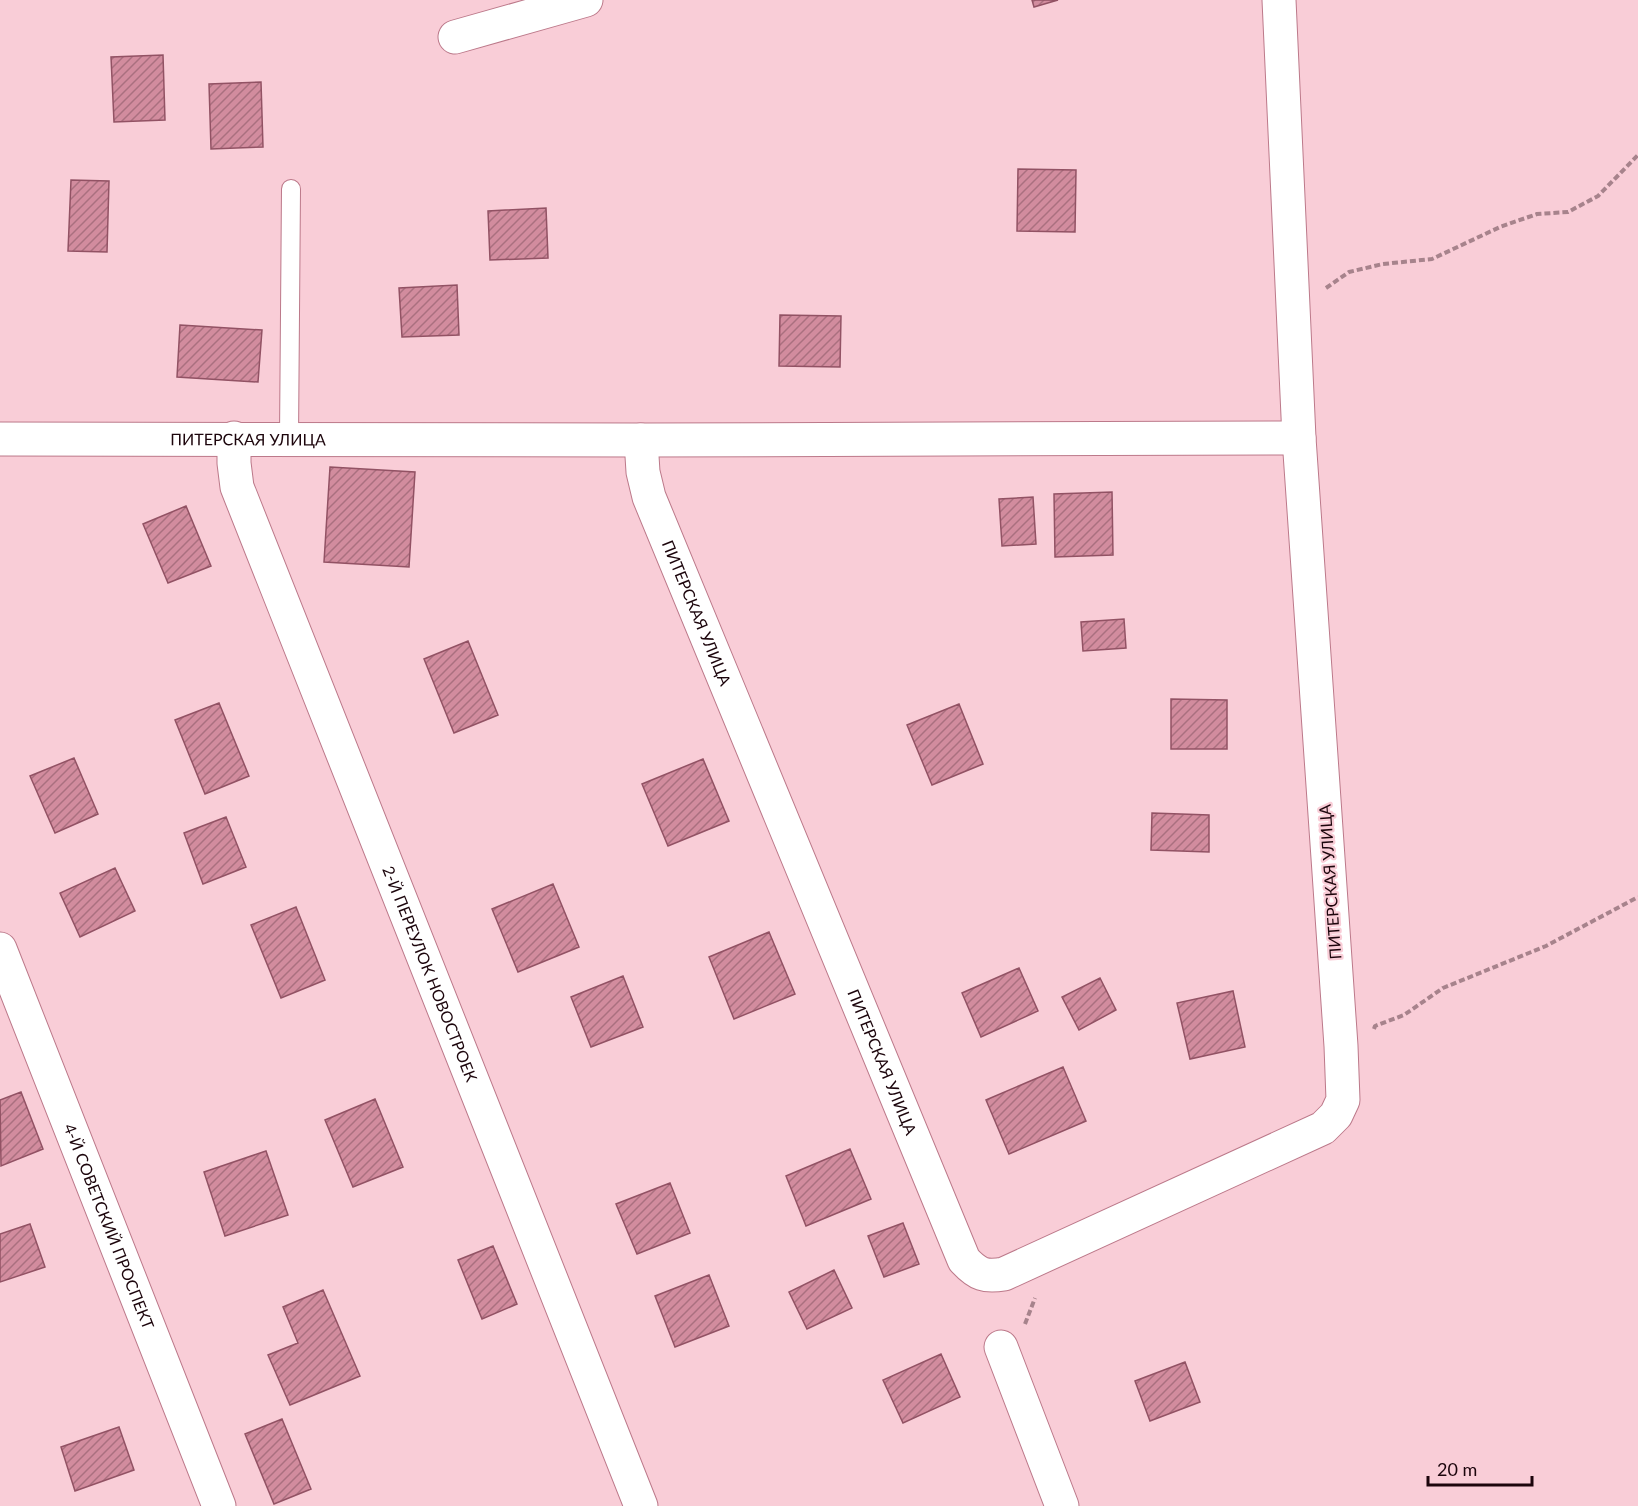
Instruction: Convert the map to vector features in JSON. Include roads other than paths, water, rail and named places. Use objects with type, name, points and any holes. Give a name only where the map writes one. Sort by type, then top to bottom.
[{"type":"street","points":[[455,37],[586,0]]},
{"type":"street","name":"ПИТЕРСКАЯ УЛИЦА","points":[[0,438],[641,440],[643,472],[649,497],[964,1260],[974,1270],[988,1276],[1005,1274],[1323,1128],[1336,1115],[1343,1100],[1299,438],[1279,0]]},
{"type":"street","name":"2-Й ПЕРЕУЛОК НОВОСТРОЕК","points":[[234,438],[237,487],[641,1506]]},
{"type":"street","points":[[641,440],[1299,438]]},
{"type":"street","name":"4-Й СОВЕТСКИЙ ПРОСПЕКТ","points":[[0,949],[219,1506]]},
{"type":"street","points":[[1001,1347],[1062,1506]]},
{"type":"lane","points":[[289,438],[291,189]]}]
